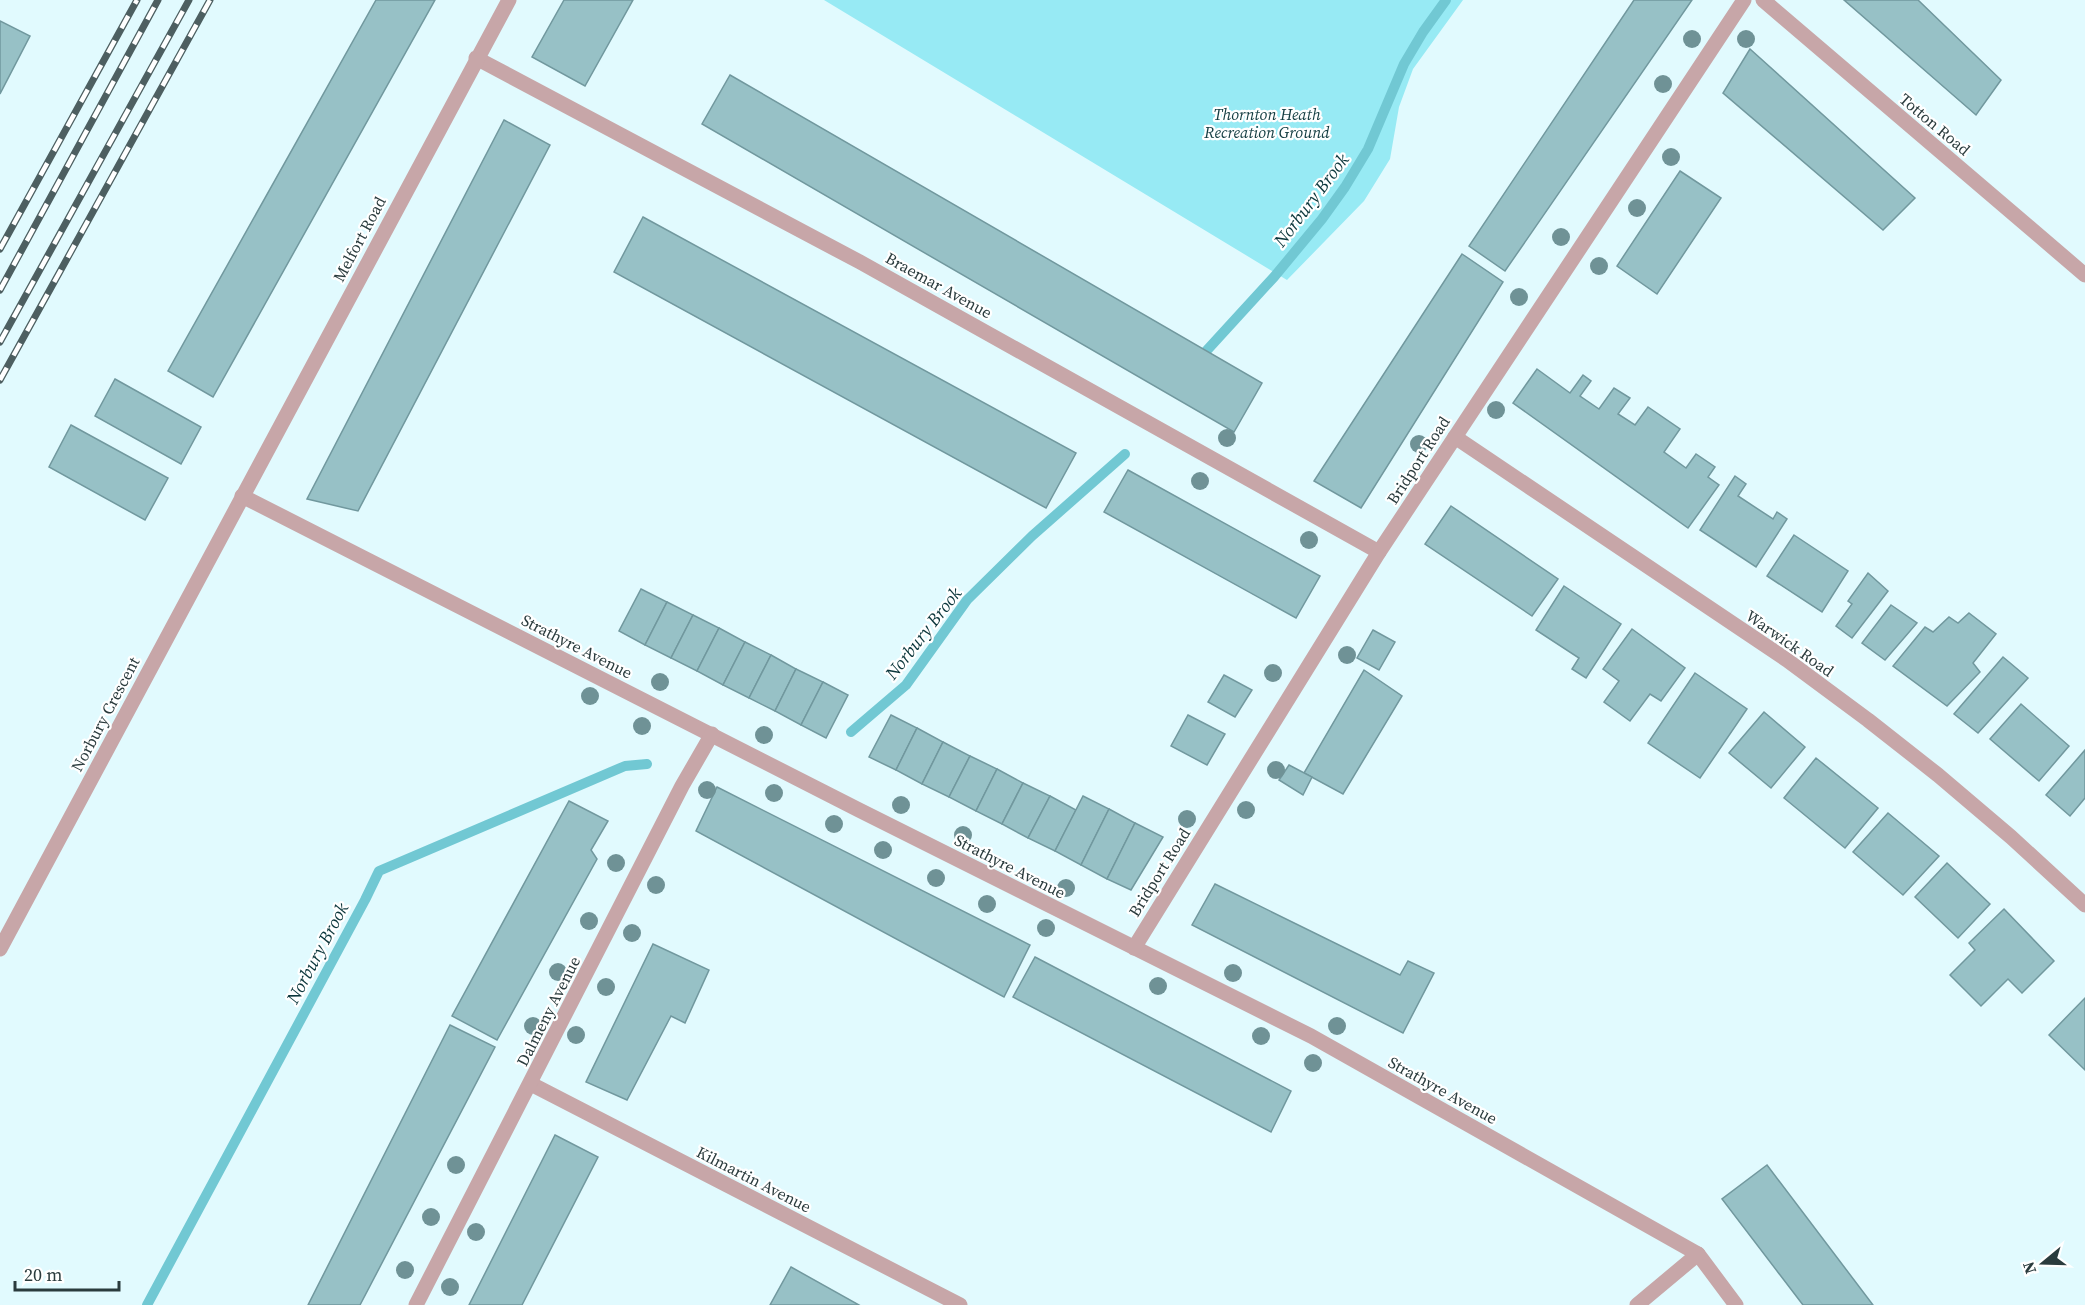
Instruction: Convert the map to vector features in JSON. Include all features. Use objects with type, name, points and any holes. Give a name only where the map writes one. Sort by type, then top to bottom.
[{"type":"street","name":"Melfort Road","points":[[242,496],[476,57],[509,0]]},
{"type":"street","name":"Bridport Road","points":[[1134,948],[1379,552],[1744,0]]},
{"type":"street","name":"Totton Road","points":[[1762,0],[2085,275]]},
{"type":"street","name":"Braemar Avenue","points":[[476,57],[870,267],[1379,552]]},
{"type":"street","name":"Warwick Road","points":[[1455,437],[1787,660],[1868,720],[1962,796],[2085,905]]},
{"type":"street","name":"Strathyre Avenue","points":[[242,496],[1311,1036],[1698,1254],[1736,1305]]},
{"type":"street","name":"Norbury Crescent","points":[[0,949],[242,496]]},
{"type":"street","name":"Dalmeny Avenue","points":[[416,1305],[682,786],[712,734]]},
{"type":"street","name":"Kilmartin Avenue","points":[[531,1084],[960,1305]]},
{"type":"street","points":[[1637,1305],[1698,1254]]},
{"type":"green space","name":"Thornton Heath Recreation Ground","points":[[824,0],[1463,0],[1413,69],[1399,107],[1390,159],[1364,201],[1287,280]]},
{"type":"building","points":[[376,0],[435,0],[213,397],[168,371]]},
{"type":"building","points":[[564,0],[633,0],[585,86],[532,57]]},
{"type":"building","points":[[1634,0],[1692,0],[1505,271],[1469,246]]},
{"type":"building","points":[[1844,0],[1918,0],[2001,80],[1976,115]]},
{"type":"building","points":[[0,21],[30,36],[0,94]]},
{"type":"building","points":[[1750,49],[1915,198],[1883,230],[1723,93]]},
{"type":"building","points":[[730,75],[1262,383],[1234,432],[702,124]]},
{"type":"building","points":[[504,120],[550,145],[358,511],[307,499]]},
{"type":"building","points":[[1680,171],[1721,198],[1657,294],[1617,266]]},
{"type":"building","points":[[643,217],[1076,453],[1046,508],[614,272]]},
{"type":"building","points":[[1462,254],[1503,282],[1361,508],[1314,481]]},
{"type":"building","points":[[1537,369],[1570,393],[1583,375],[1591,381],[1580,396],[1599,409],[1614,388],[1630,398],[1618,414],[1635,425],[1648,407],[1680,429],[1664,452],[1686,468],[1696,454],[1715,467],[1708,477],[1719,485],[1688,528],[1513,403]]},
{"type":"building","points":[[115,379],[201,427],[181,464],[95,416]]},
{"type":"building","points":[[71,425],[168,478],[145,520],[49,467]]},
{"type":"building","points":[[1128,470],[1320,576],[1296,618],[1104,512]]},
{"type":"building","points":[[1735,476],[1746,484],[1738,496],[1773,519],[1777,512],[1787,519],[1756,567],[1700,530]]},
{"type":"building","points":[[1451,506],[1558,579],[1532,616],[1425,544]]},
{"type":"building","points":[[1794,535],[1848,571],[1822,612],[1767,576]]},
{"type":"building","points":[[1868,573],[1888,591],[1852,638],[1836,626],[1852,604],[1848,601]]},
{"type":"building","points":[[1564,586],[1621,624],[1586,678],[1572,669],[1579,658],[1536,630]]},
{"type":"building","points":[[641,589],[667,602],[645,645],[619,631]]},
{"type":"building","points":[[667,602],[693,615],[671,658],[645,645]]},
{"type":"building","points":[[1891,605],[1917,623],[1885,660],[1862,643]]},
{"type":"building","points":[[1969,613],[1996,634],[1973,663],[1980,672],[1947,706],[1893,666],[1925,627],[1933,632],[1949,617],[1958,623]]},
{"type":"building","points":[[693,615],[719,628],[697,671],[671,658]]},
{"type":"building","points":[[719,628],[745,642],[723,685],[697,671]]},
{"type":"building","points":[[1632,629],[1685,668],[1661,701],[1650,694],[1630,721],[1604,702],[1619,681],[1603,669]]},
{"type":"building","points":[[1373,630],[1395,642],[1379,670],[1357,658]]},
{"type":"building","points":[[745,642],[771,655],[749,698],[723,685]]},
{"type":"building","points":[[771,655],[796,669],[775,711],[749,698]]},
{"type":"building","points":[[2003,657],[2028,678],[1978,733],[1954,714]]},
{"type":"building","points":[[796,669],[823,682],[801,725],[775,711]]},
{"type":"building","points":[[1364,670],[1402,696],[1343,794],[1304,773]]},
{"type":"building","points":[[1695,673],[1747,709],[1700,778],[1648,743]]},
{"type":"building","points":[[1224,675],[1252,690],[1235,717],[1208,702]]},
{"type":"building","points":[[823,682],[848,695],[826,738],[801,725]]},
{"type":"building","points":[[2021,704],[2069,746],[2039,781],[1990,739]]},
{"type":"building","points":[[1764,712],[1805,747],[1771,788],[1729,753]]},
{"type":"building","points":[[891,715],[917,728],[896,770],[869,757]]},
{"type":"building","points":[[1188,715],[1225,734],[1207,765],[1171,746]]},
{"type":"building","points":[[917,728],[943,742],[922,784],[896,770]]},
{"type":"building","points":[[943,742],[970,756],[949,797],[922,784]]},
{"type":"building","points":[[2085,750],[2085,798],[2070,816],[2046,795]]},
{"type":"building","points":[[970,756],[997,769],[976,811],[949,797]]},
{"type":"building","points":[[1816,758],[1878,808],[1845,848],[1784,798]]},
{"type":"building","points":[[1289,765],[1312,777],[1303,795],[1279,780]]},
{"type":"building","points":[[997,769],[1023,783],[1002,824],[976,811]]},
{"type":"building","points":[[1023,783],[1050,796],[1028,838],[1002,824]]},
{"type":"building","points":[[717,787],[1030,945],[1004,997],[696,831]]},
{"type":"building","points":[[1050,796],[1076,810],[1055,851],[1028,838]]},
{"type":"building","points":[[1083,796],[1109,809],[1081,865],[1055,851]]},
{"type":"building","points":[[569,801],[608,821],[591,850],[597,859],[497,1040],[452,1016]]},
{"type":"building","points":[[1109,809],[1135,823],[1107,879],[1081,865]]},
{"type":"building","points":[[1888,813],[1939,856],[1903,895],[1853,852]]},
{"type":"building","points":[[1135,823],[1163,837],[1131,890],[1107,879]]},
{"type":"building","points":[[1947,863],[1990,904],[1958,938],[1915,897]]},
{"type":"building","points":[[1215,884],[1400,975],[1408,961],[1434,973],[1403,1033],[1192,925]]},
{"type":"building","points":[[2004,909],[2054,961],[2022,993],[2008,979],[1981,1006],[1950,975],[1975,950],[1969,943]]},
{"type":"building","points":[[653,944],[709,970],[685,1023],[671,1016],[627,1100],[586,1082]]},
{"type":"building","points":[[1035,957],[1291,1091],[1271,1132],[1013,997]]},
{"type":"building","points":[[2085,998],[2085,1070],[2049,1035]]},
{"type":"building","points":[[450,1025],[495,1047],[360,1305],[308,1305]]},
{"type":"building","points":[[555,1135],[598,1157],[522,1305],[469,1305]]},
{"type":"building","points":[[1767,1165],[1873,1305],[1803,1305],[1722,1199]]},
{"type":"building","points":[[791,1267],[859,1305],[770,1305]]},
{"type":"waterway","name":"Norbury Brook","points":[[1198,360],[1274,277],[1345,187],[1368,149],[1404,64],[1446,0]]},
{"type":"waterway","name":"Norbury Brook","points":[[851,732],[906,685],[967,600],[1032,536],[1125,454]]},
{"type":"waterway","name":"Norbury Brook","points":[[147,1305],[379,871],[625,766],[647,764]]},
{"type":"railway","points":[[0,249],[137,0]]},
{"type":"railway","points":[[0,290],[158,0]]},
{"type":"railway","points":[[0,342],[189,0]]},
{"type":"railway","points":[[0,380],[210,0]]}]
